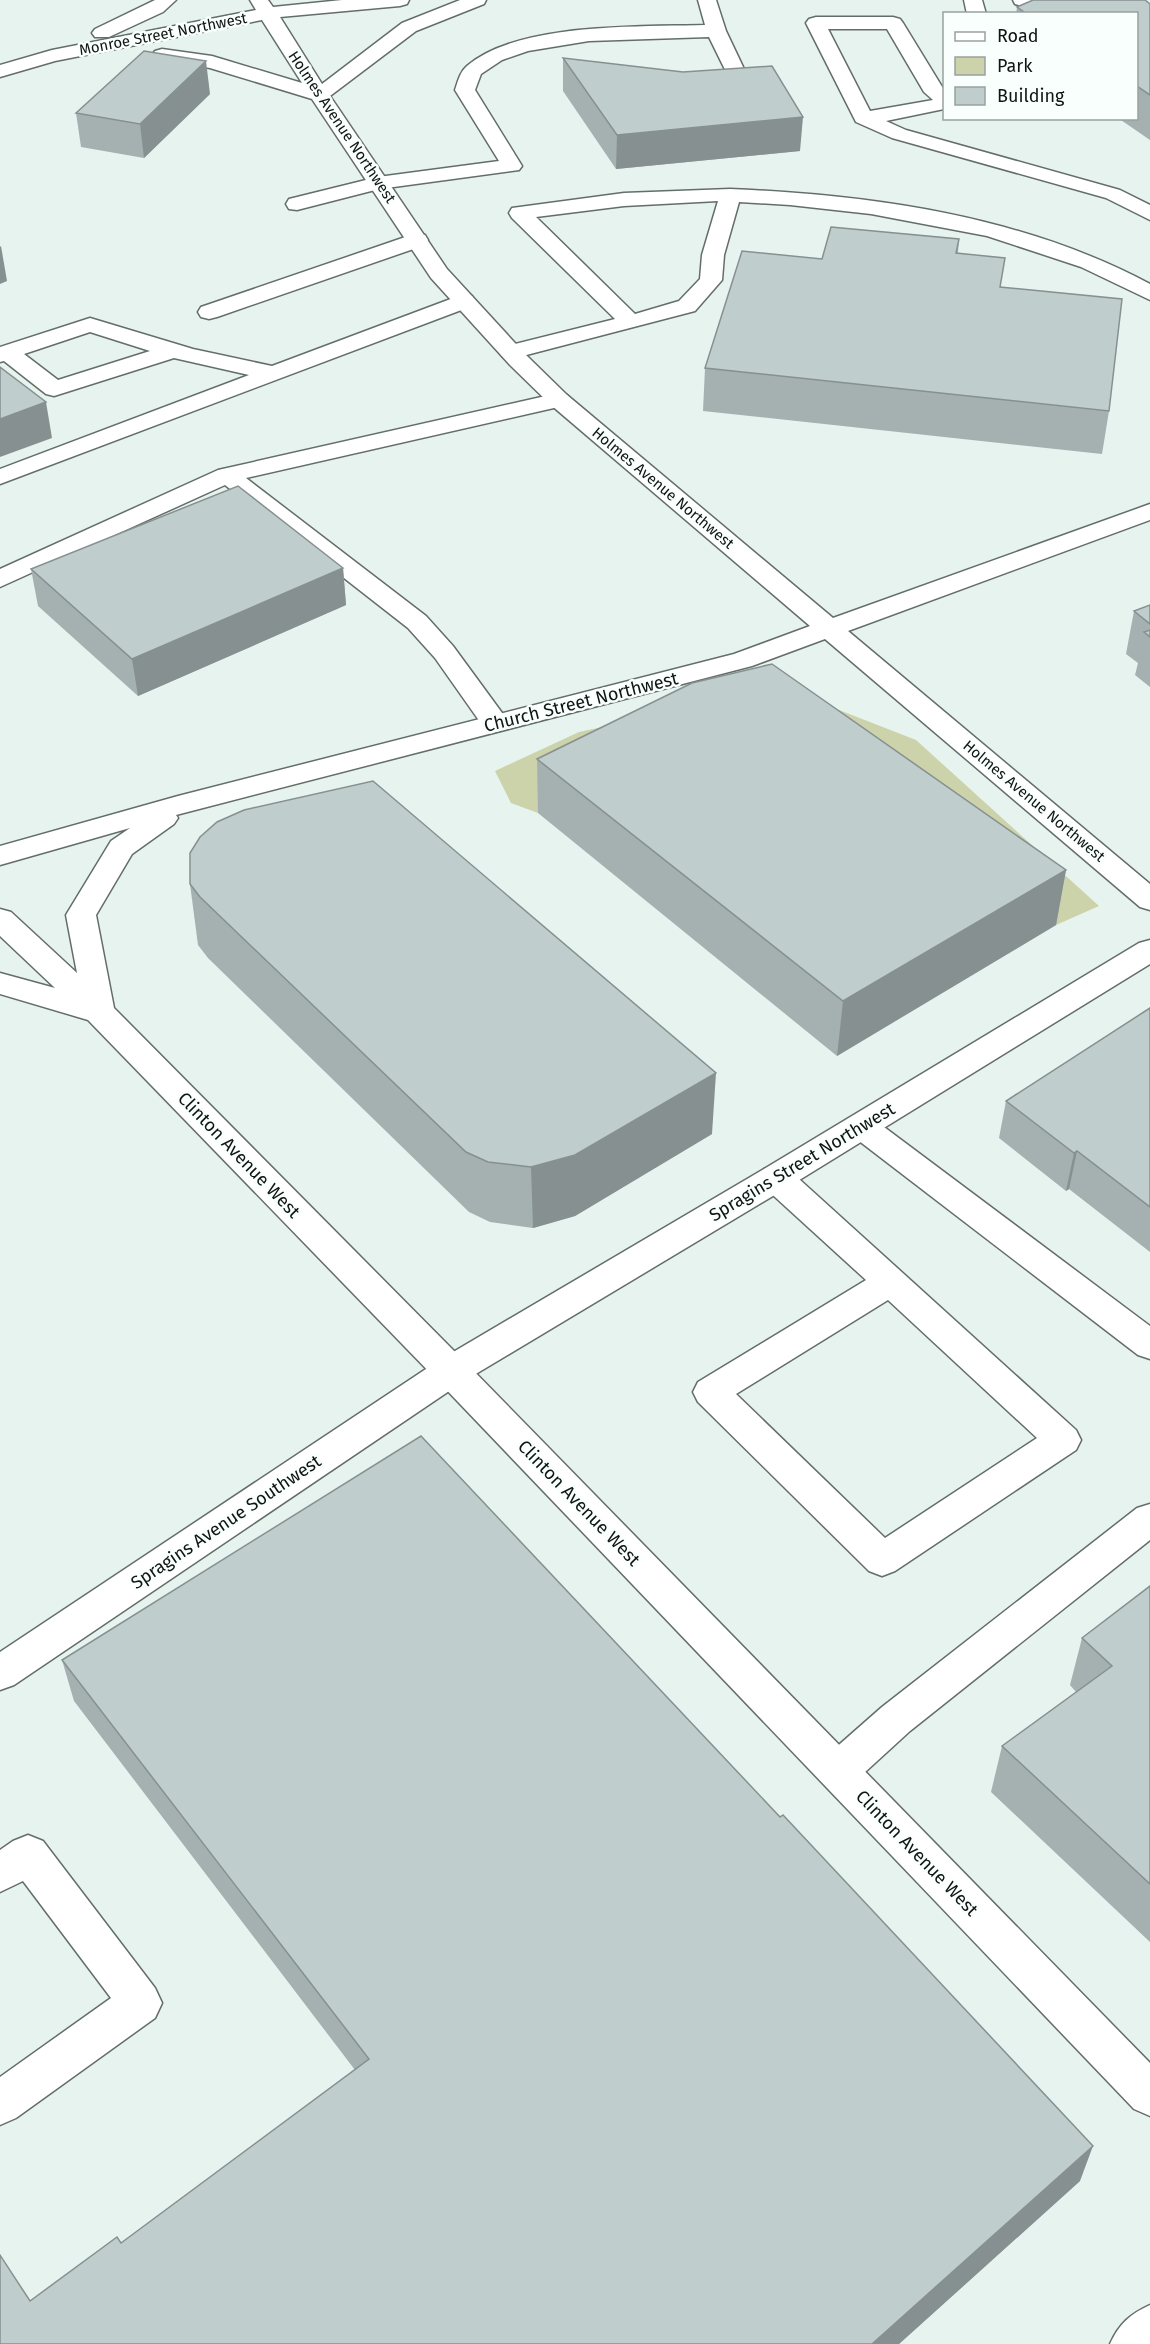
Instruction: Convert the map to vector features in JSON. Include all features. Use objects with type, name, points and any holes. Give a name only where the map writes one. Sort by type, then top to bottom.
[{"type":"street","points":[[52,56],[147,12],[167,0]]},
{"type":"street","name":"Monroe Street Northwest","points":[[0,71],[52,56],[263,7],[400,0]]},
{"type":"street","points":[[52,56],[135,54],[201,60],[266,77],[319,95],[409,27],[477,0]]},
{"type":"street","points":[[706,0],[716,31],[743,88]]},
{"type":"street","points":[[1023,0],[1096,12]]},
{"type":"street","name":"Holmes Avenue Northwest","points":[[263,7],[319,95],[439,273],[511,352],[559,400],[1150,900]]},
{"type":"street","points":[[943,99],[934,92],[893,23],[816,23],[863,118],[899,134],[1113,194],[1150,214]]},
{"type":"street","points":[[297,204],[378,183],[512,166],[465,90],[472,71],[496,56],[533,44],[591,36],[716,31]]},
{"type":"street","points":[[863,118],[928,108],[943,102]]},
{"type":"street","points":[[511,352],[687,306],[711,280],[713,255],[730,195]]},
{"type":"street","points":[[631,322],[520,213],[564,206],[667,196],[730,195],[868,208],[936,218],[1013,235],[1115,273],[1150,293]]},
{"type":"street","points":[[209,312],[417,240]]},
{"type":"street","points":[[0,477],[464,301]]},
{"type":"street","points":[[4,353],[90,325],[173,351],[274,373]]},
{"type":"street","points":[[4,353],[54,389],[173,351]]},
{"type":"street","points":[[0,579],[227,475],[559,400]]},
{"type":"street","points":[[227,475],[417,621],[444,652],[495,723]]},
{"type":"street","name":"Church Street Northwest","points":[[0,856],[188,802],[743,660],[1150,511]]},
{"type":"street","points":[[0,983],[99,1012],[81,915],[121,848],[188,802]]},
{"type":"street","name":"Clinton Avenue West","points":[[0,919],[99,1012],[452,1371],[1150,2094]]},
{"type":"street","name":"Spragins Street Northwest","points":[[452,1371],[776,1178],[1150,950]]},
{"type":"street","points":[[861,1126],[1150,1346]]},
{"type":"street","points":[[776,1178],[890,1282],[1063,1440],[882,1560],[711,1392],[890,1282]]},
{"type":"street","name":"Spragins Avenue Southwest","points":[[0,1673],[452,1371]]},
{"type":"street","points":[[838,1771],[896,1719],[1150,1519]]},
{"type":"street","points":[[0,1873],[28,1854],[140,2003],[1,2103]]},
{"type":"street","points":[[1134,2344],[1150,2329]]},
{"type":"green space","points":[[816,701],[916,740],[1099,906],[1056,925],[769,718],[538,813],[511,803],[495,771],[579,732],[710,704]]},
{"type":"building","points":[[1033,0],[1145,0],[1150,4],[1150,95],[1138,87],[1138,12],[1024,12],[1017,7]]},
{"type":"building","points":[[144,51],[206,61],[140,124],[76,113]]},
{"type":"building","points":[[563,58],[683,72],[772,66],[803,117],[617,135]]},
{"type":"building","points":[[831,227],[959,239],[956,253],[1005,258],[1000,287],[1122,299],[1109,411],[705,368],[742,251],[822,259]]},
{"type":"building","points":[[0,367],[46,402],[0,419]]},
{"type":"building","points":[[238,486],[343,568],[132,659],[31,569]]},
{"type":"building","points":[[1150,605],[1150,624],[1134,611]]},
{"type":"building","points":[[772,664],[1066,870],[843,1001],[537,759],[692,683]]},
{"type":"building","points":[[373,781],[716,1073],[575,1155],[531,1167],[488,1162],[466,1152],[200,897],[190,884],[190,853],[200,837],[217,822],[244,810]]},
{"type":"building","points":[[1150,1008],[1150,1207],[1077,1151],[1074,1153],[1006,1101]]},
{"type":"building","points":[[421,1436],[780,1817],[783,1815],[1093,2146],[872,2344],[0,2344],[0,2255],[30,2301],[117,2237],[121,2243],[369,2059],[62,1660]]},
{"type":"building","points":[[1150,1586],[1150,1884],[1002,1746],[1112,1666],[1082,1638]]}]
